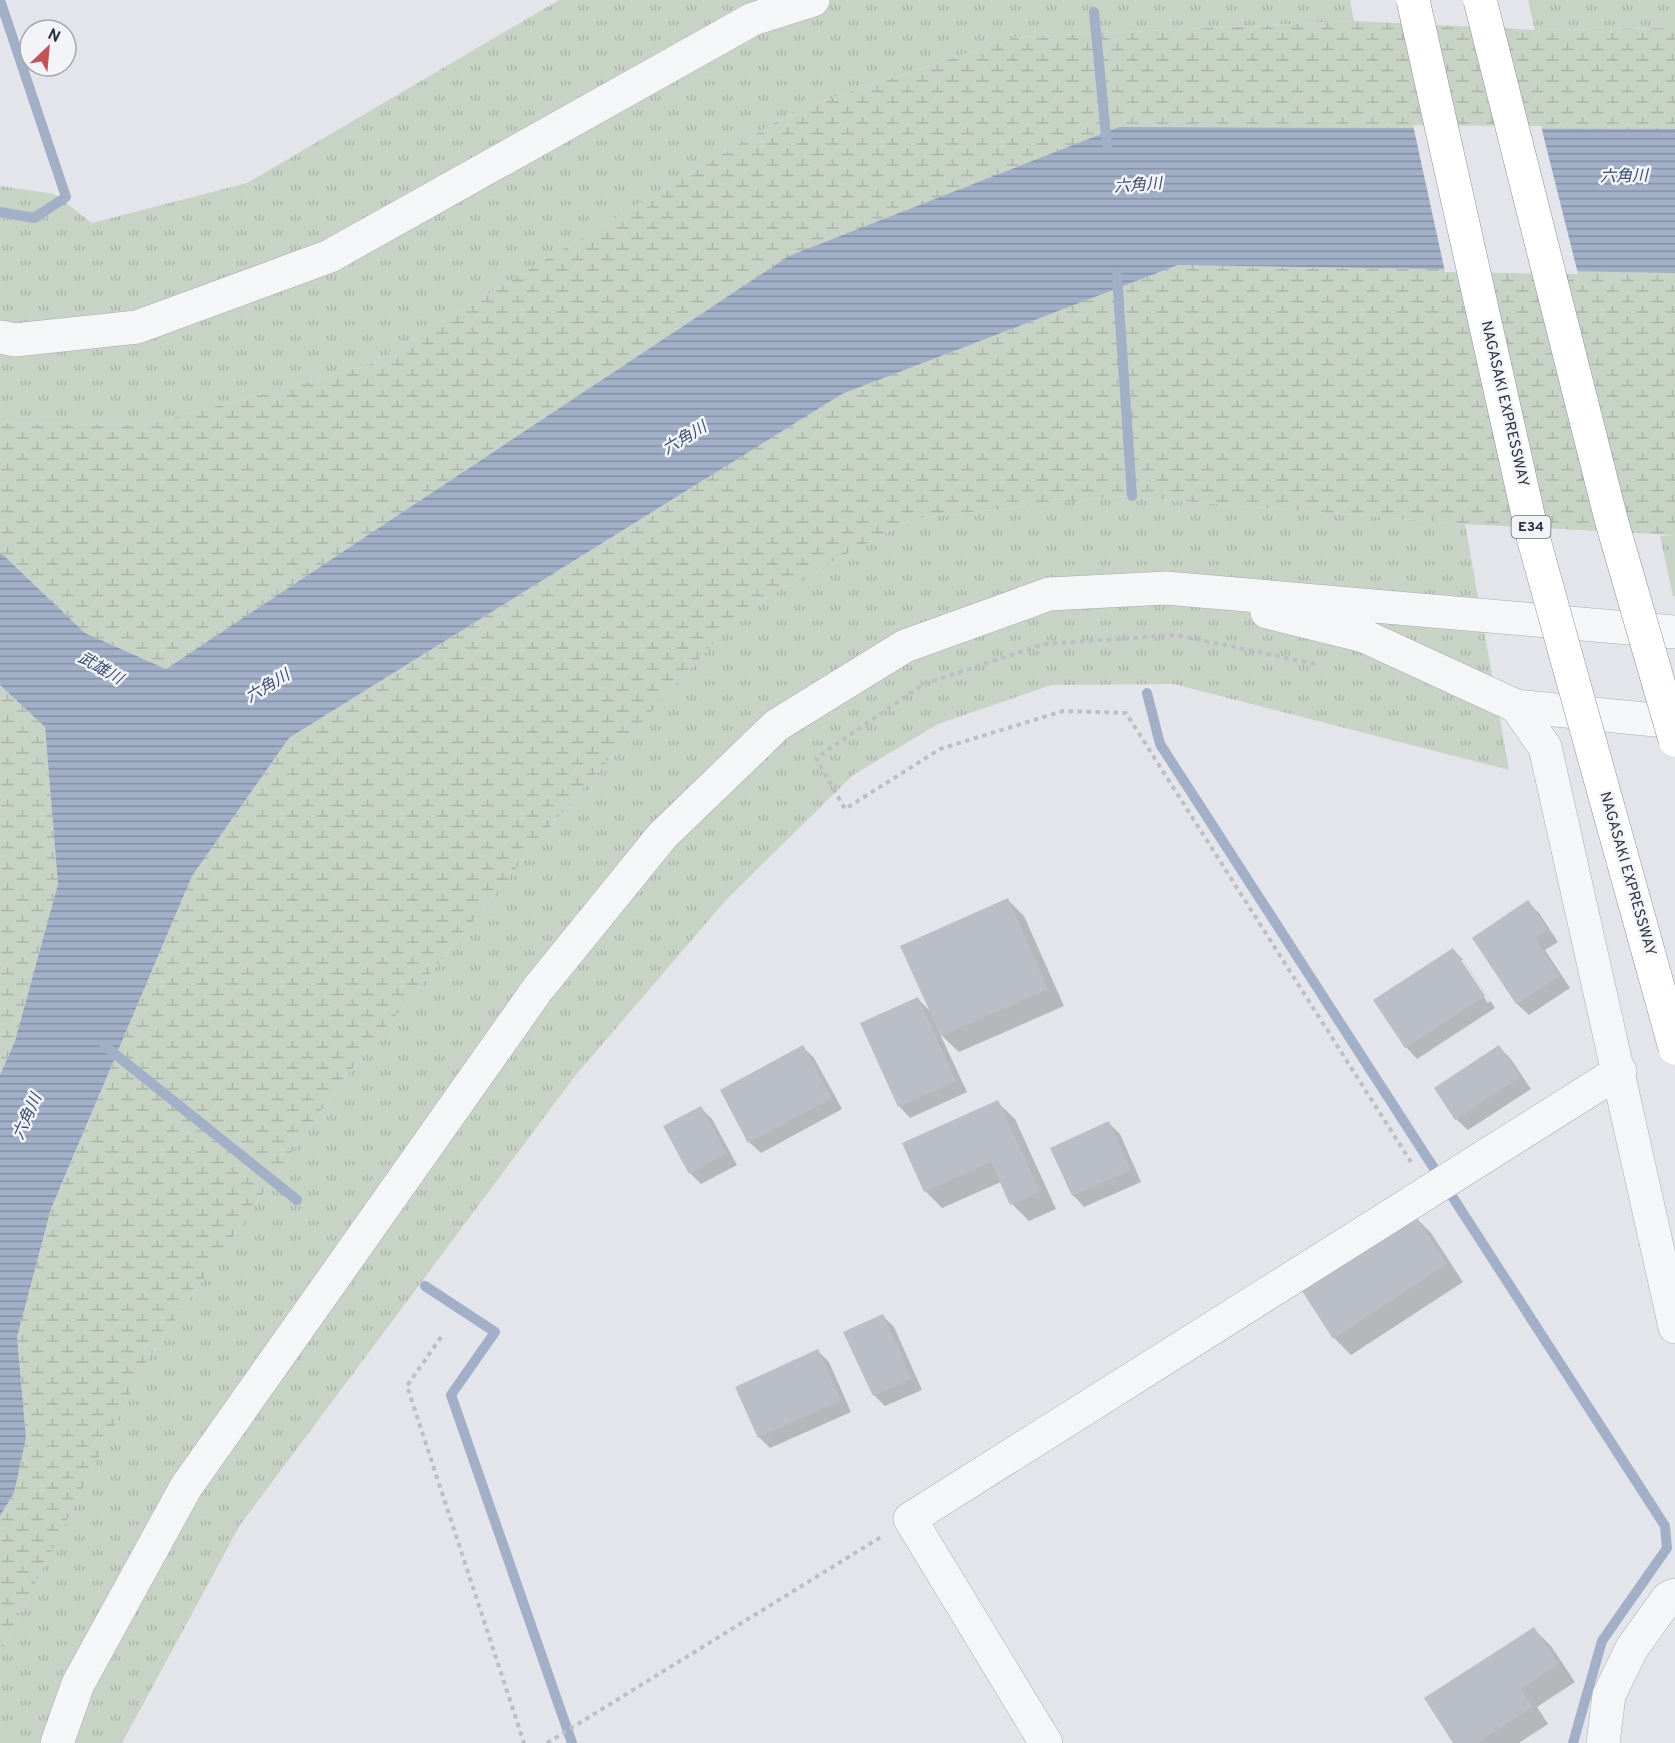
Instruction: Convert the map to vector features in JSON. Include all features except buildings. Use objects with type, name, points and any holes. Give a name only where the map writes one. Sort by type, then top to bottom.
[{"type":"highway","name":"NAGASAKI EXPRESSWAY","points":[[1413,0],[1533,537],[1675,1048]]},
{"type":"highway","points":[[1480,0],[1611,519],[1675,740]]},
{"type":"street","points":[[0,338],[15,340],[137,327],[330,256],[753,19],[813,0]]},
{"type":"street","points":[[1166,588],[1364,636],[1516,706],[1675,722]]},
{"type":"street","points":[[57,1743],[78,1684],[186,1487],[537,990],[662,836],[777,725],[905,646],[1049,594],[1166,588],[1675,632]]},
{"type":"street","points":[[1516,706],[1545,747],[1620,1071],[1675,1327]]},
{"type":"street","points":[[1046,1743],[910,1519],[1620,1071]]},
{"type":"street","points":[[1603,1743],[1609,1695],[1632,1648],[1668,1598],[1675,1595]]},
{"type":"path","points":[[1317,664],[1177,635],[1044,644],[924,684],[816,758],[845,809],[940,749],[1063,711],[1126,712],[1429,1191]]},
{"type":"path","points":[[441,1337],[407,1386],[524,1743]]},
{"type":"path","points":[[548,1742],[910,1519]]},
{"type":"green space","points":[[559,0],[1350,0],[1354,21],[1017,37],[798,109],[369,365],[146,425],[0,423],[0,186],[54,194],[92,223],[247,183]]},
{"type":"green space","points":[[1528,0],[1675,0],[1675,28],[1535,30]]},
{"type":"green space","points":[[1354,21],[1535,30],[1675,28],[1675,129],[1119,127],[790,256],[166,669],[85,633],[0,552],[0,423],[146,425],[369,365],[798,109],[1017,37]]},
{"type":"green space","points":[[1178,265],[1675,273],[1675,535],[1465,524],[1119,496],[912,519],[744,609],[569,804],[339,1085],[149,1357],[0,1653],[0,1516],[14,1493],[26,1438],[17,1337],[51,1210],[192,876],[289,738],[842,394]]},
{"type":"green space","points":[[1119,496],[1465,524],[1509,770],[1174,684],[1051,685],[938,724],[853,775],[726,900],[575,1076],[240,1525],[122,1743],[0,1743],[0,1653],[149,1357],[339,1085],[569,804],[744,609],[912,519]]},
{"type":"green space","points":[[1675,535],[1675,596],[1673,596],[1660,536]]},
{"type":"green space","points":[[0,685],[45,727],[58,884],[15,1041],[0,1075]]},
{"type":"water","points":[[1119,127],[1675,129],[1675,273],[1178,265],[842,394],[289,738],[192,876],[51,1209],[17,1337],[26,1438],[14,1493],[0,1516],[0,1075],[15,1041],[58,884],[45,727],[0,685],[0,552],[85,633],[166,669],[789,256]]},
{"type":"pier","points":[[1413,125],[1541,126],[1578,274],[1445,272]]},
{"type":"waterway","points":[[0,0],[66,197],[34,218],[0,212]]},
{"type":"waterway","points":[[1094,12],[1107,146]]},
{"type":"waterway","points":[[1117,276],[1132,496]]},
{"type":"waterway","points":[[1147,693],[1160,744],[1665,1526],[1667,1548],[1602,1641],[1573,1743]]},
{"type":"waterway","points":[[105,1046],[297,1200]]},
{"type":"waterway","points":[[425,1286],[495,1332],[451,1395],[572,1743]]},
{"type":"water label","name":"六角川","points":[[1624,177]]},
{"type":"water label","name":"六角川","points":[[1138,186]]},
{"type":"water label","name":"六角川","points":[[685,439]]},
{"type":"water label","name":"武雄川","points":[[100,669]]},
{"type":"water label","name":"六角川","points":[[268,687]]},
{"type":"water label","name":"六角川","points":[[28,1117]]}]
